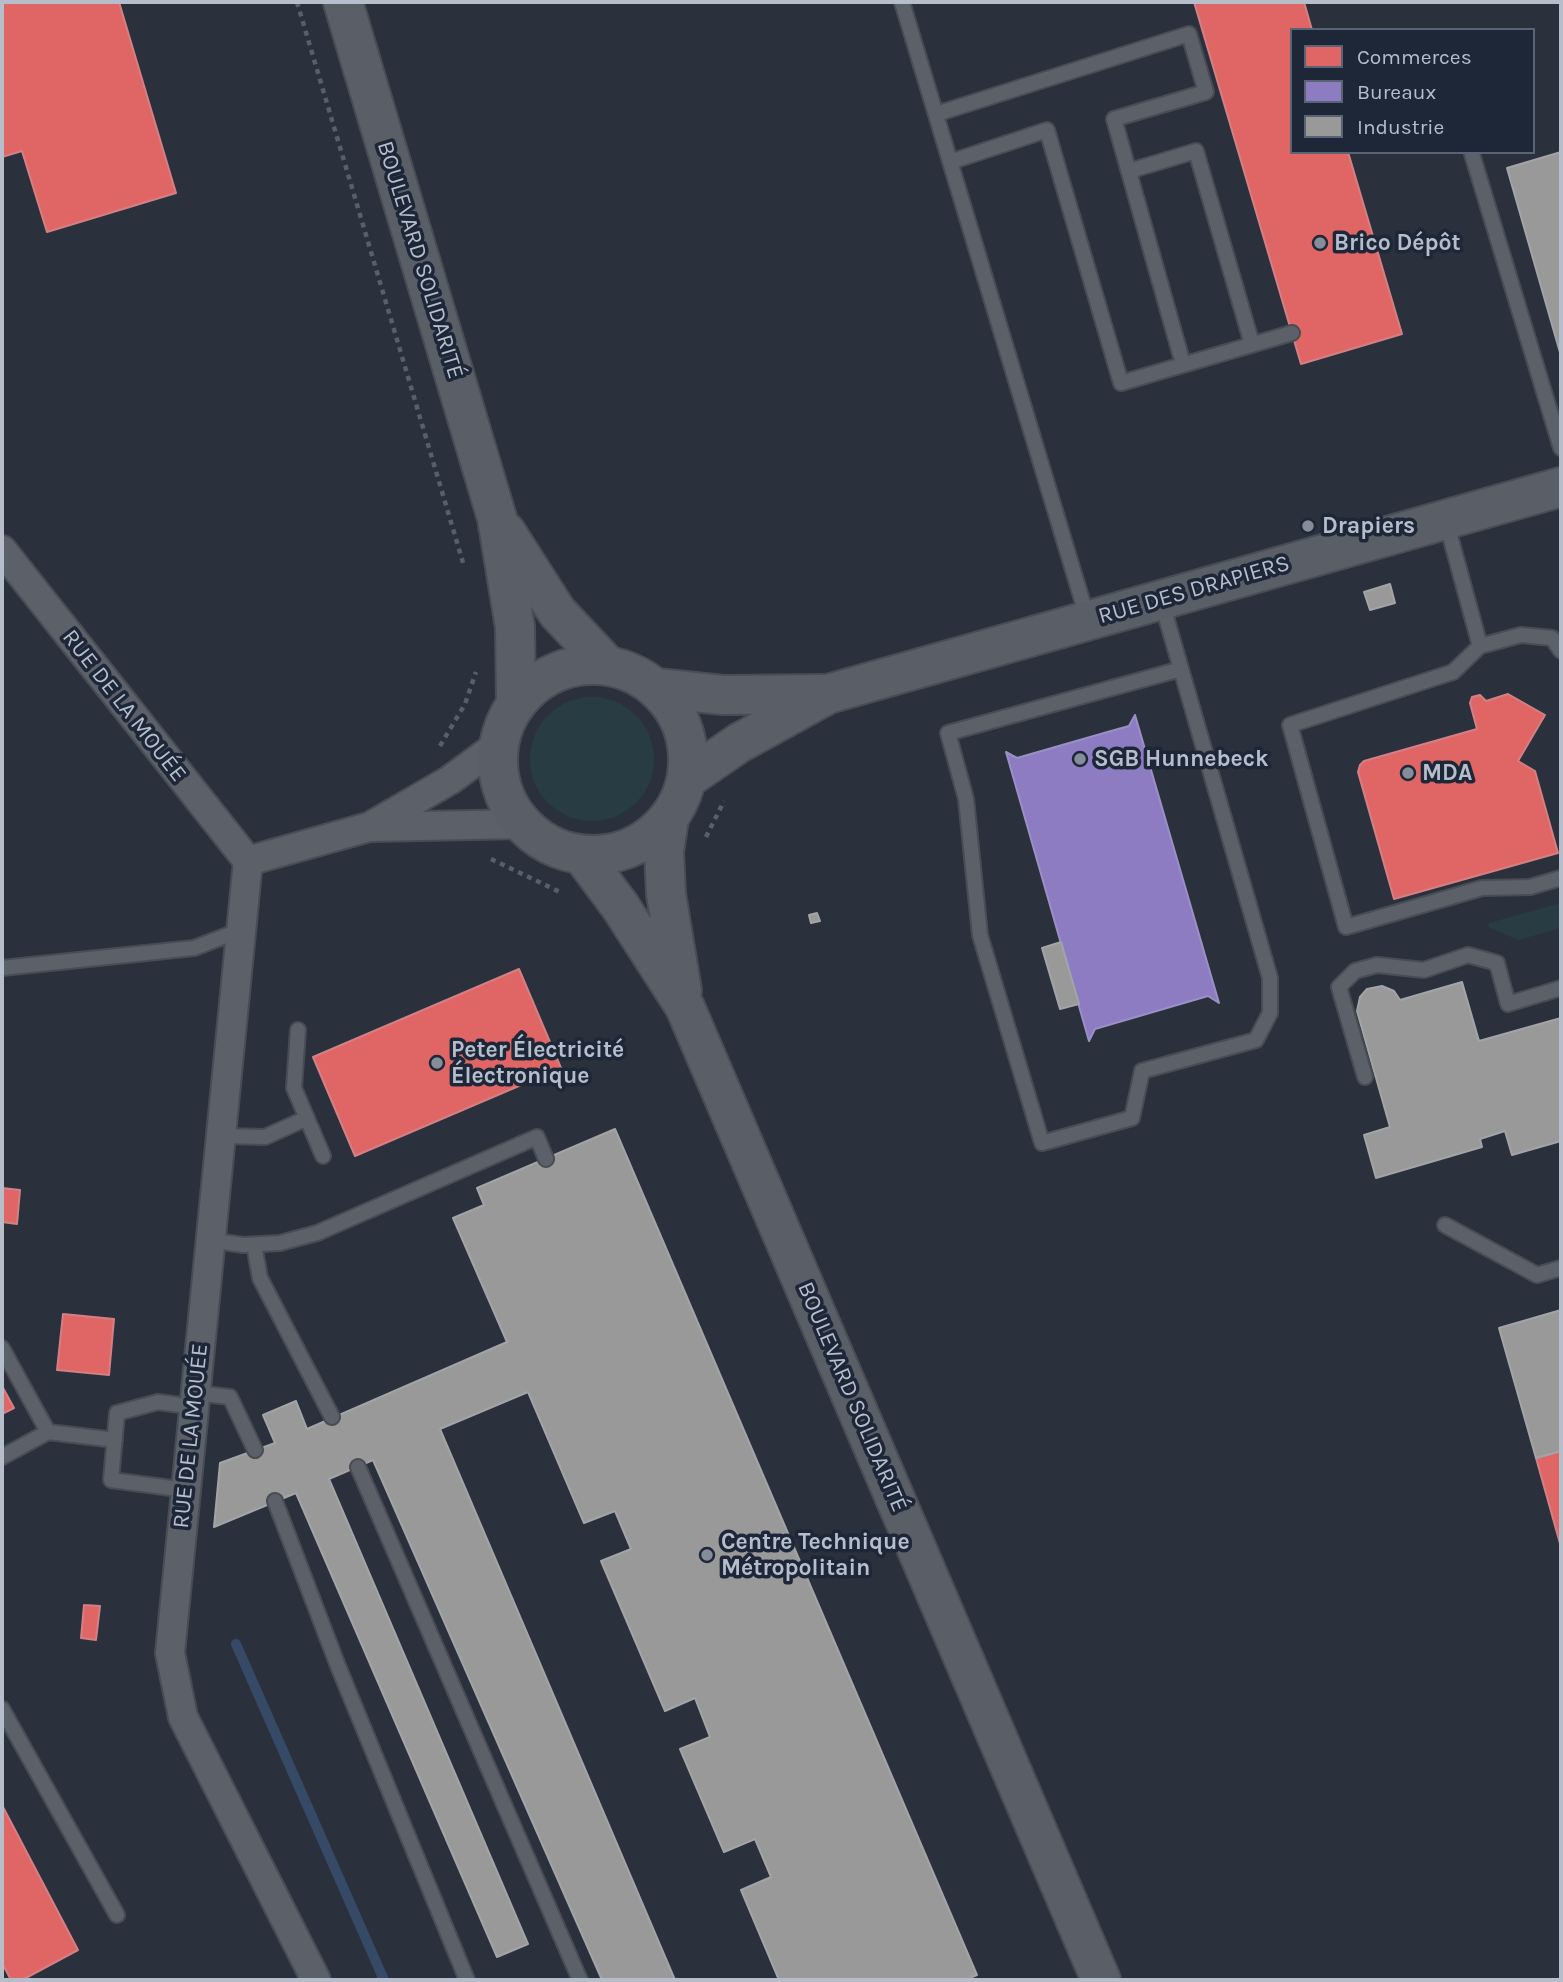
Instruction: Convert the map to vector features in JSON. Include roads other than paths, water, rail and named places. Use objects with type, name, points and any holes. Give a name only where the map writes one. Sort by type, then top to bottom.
[{"type":"main road","name":"BOULEVARD SOLIDARITÉ","points":[[343,2],[497,518],[514,627],[516,702]]},
{"type":"main road","name":"RUE DES DRAPIERS","points":[[688,778],[739,743],[828,694],[1561,488]]},
{"type":"main road","name":"BOULEVARD SOLIDARITÉ","points":[[497,518],[557,612],[606,664]]},
{"type":"main road","points":[[580,664],[606,664],[633,672],[657,688],[677,714],[688,745],[688,778],[681,799],[669,818],[645,841],[615,853],[582,855],[560,850],[540,839],[522,824],[506,800],[498,772],[499,744],[505,722],[516,702],[534,684],[556,671],[580,664]]},
{"type":"main road","name":"RUE DES DRAPIERS","points":[[657,688],[723,695],[828,694]]},
{"type":"main road","name":"BOULEVARD SOLIDARITÉ","points":[[669,818],[664,852],[666,894],[685,1007]]},
{"type":"main road","name":"BOULEVARD SOLIDARITÉ","points":[[582,855],[620,906],[685,1007],[1101,1980]]},
{"type":"street","name":"RUE DE LA MOUÉE","points":[[2,551],[248,861],[170,1653],[183,1717],[316,1980]]},
{"type":"street","points":[[248,861],[369,827],[450,780],[499,744]]},
{"type":"street","points":[[369,827],[522,824]]},
{"type":"lane","points":[[902,2],[1088,620]]},
{"type":"lane","points":[[936,114],[1196,32],[1206,92],[1114,119],[1183,364]]},
{"type":"lane","points":[[950,162],[1047,130],[1121,383],[1292,333]]},
{"type":"lane","points":[[1129,171],[1196,151],[1252,344]]},
{"type":"lane","points":[[1472,155],[1561,448]]},
{"type":"lane","points":[[1446,519],[1480,646]]},
{"type":"lane","points":[[1161,599],[1181,668],[1270,978],[1270,1013],[1256,1040],[1142,1072],[1132,1118],[1042,1143],[980,935],[966,799],[948,733],[1181,668]]},
{"type":"lane","points":[[1561,651],[1552,638],[1521,635],[1480,646],[1454,672],[1290,725],[1346,927],[1482,888],[1530,887],[1561,878]]},
{"type":"lane","points":[[2,968],[194,948],[241,930]]},
{"type":"lane","points":[[1365,1077],[1339,987],[1355,971],[1377,965],[1424,970],[1468,955],[1497,963],[1508,1004],[1561,988]]},
{"type":"lane","points":[[298,1030],[293,1088],[323,1156]]},
{"type":"lane","points":[[221,1136],[265,1137],[307,1118]]},
{"type":"lane","points":[[211,1240],[254,1245],[280,1243],[317,1234],[537,1138],[546,1159]]},
{"type":"lane","points":[[1445,1225],[1536,1275],[1561,1268]]},
{"type":"lane","points":[[254,1245],[260,1278],[332,1417]]},
{"type":"lane","points":[[2,1348],[48,1432]]},
{"type":"lane","points":[[186,1490],[111,1480],[117,1413],[159,1402],[230,1397],[256,1450]]},
{"type":"lane","points":[[2,1457],[48,1432],[115,1440]]},
{"type":"lane","points":[[358,1467],[580,1980]]},
{"type":"lane","points":[[275,1502],[338,1666],[467,1980]]},
{"type":"lane","points":[[2,1709],[117,1915]]},
{"type":"waterway","points":[[236,1644],[384,1980]]},
{"type":"place","name":"Brico Dépôt","points":[[1320,243]]},
{"type":"place","name":"Drapiers","points":[[1308,526]]},
{"type":"place","name":"SGB Hunnebeck","points":[[1080,759]]},
{"type":"place","name":"MDA","points":[[1408,773]]},
{"type":"place","name":"Peter Électricité Électronique","points":[[437,1063]]},
{"type":"place","name":"Centre Technique Métropolitain","points":[[707,1555]]}]
